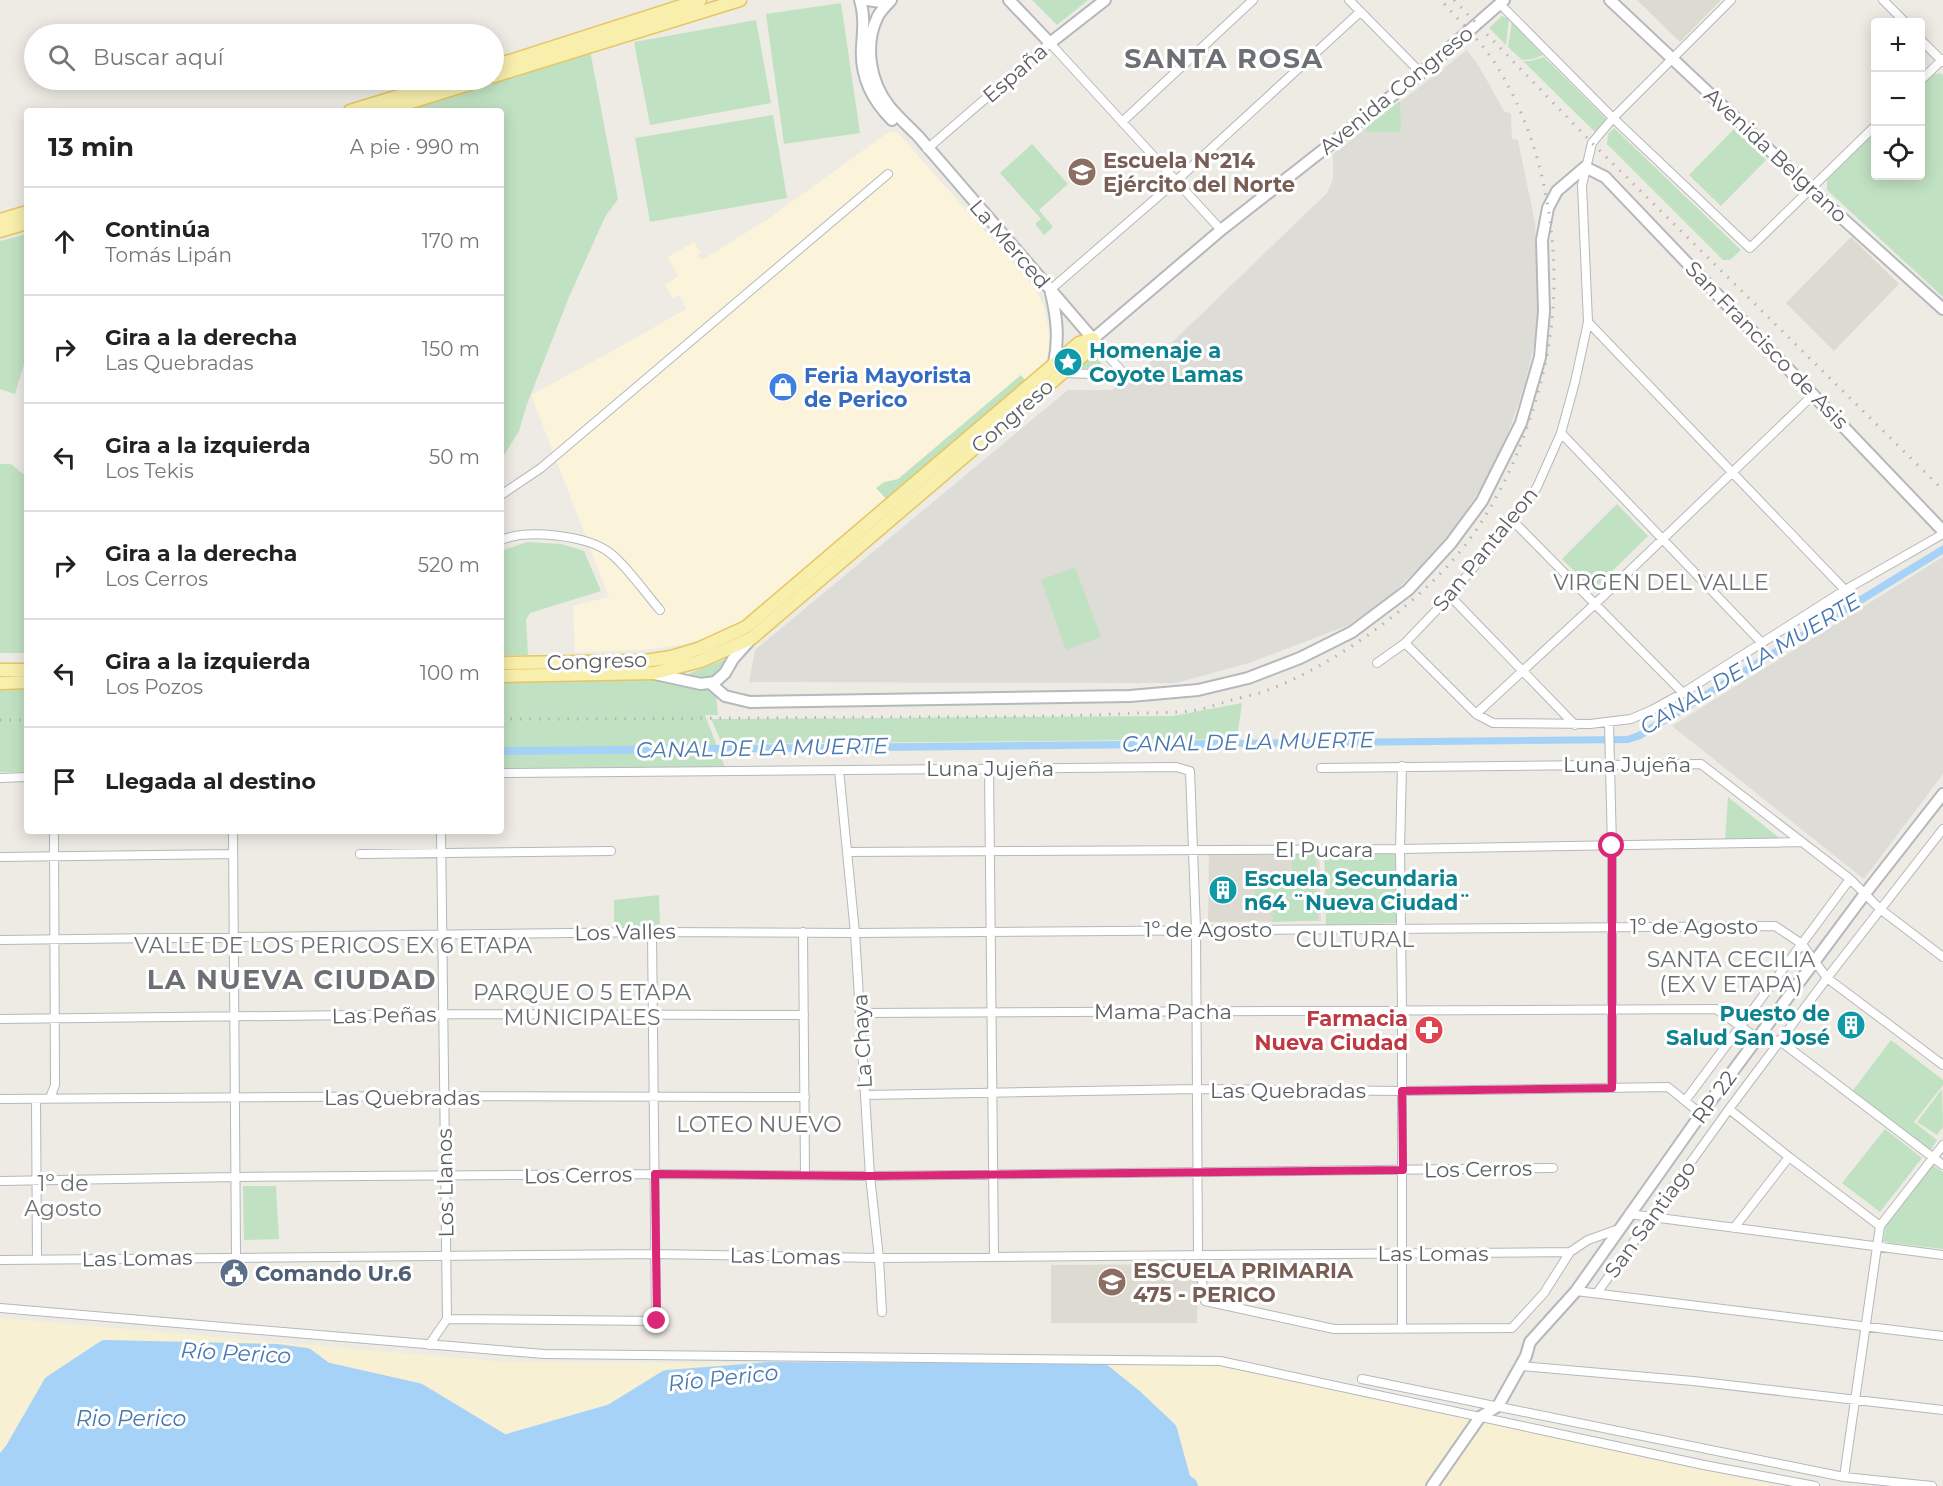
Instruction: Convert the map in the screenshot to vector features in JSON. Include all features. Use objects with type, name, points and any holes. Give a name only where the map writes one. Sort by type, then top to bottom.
[{"type":"main road","points":[[504,63],[700,0]]},
{"type":"main road","points":[[504,73],[741,0]]},
{"type":"main road","points":[[360,108],[418,90]]},
{"type":"main road","points":[[392,108],[450,90]]},
{"type":"main road","points":[[0,220],[24,213]]},
{"type":"main road","points":[[0,231],[24,224]]},
{"type":"main road","name":"Congreso","points":[[504,676],[645,674],[701,661],[752,638],[1058,369],[1079,343],[1093,339]]},
{"type":"main road","name":"Congreso","points":[[504,663],[645,661],[670,657],[705,646],[746,627],[1058,369]]},
{"type":"main road","points":[[0,670],[24,670]]},
{"type":"main road","points":[[0,682],[24,682]]},
{"type":"street","points":[[860,0],[864,17],[862,63],[869,90],[885,112],[912,140],[927,148]]},
{"type":"street","points":[[867,0],[881,2],[890,0]]},
{"type":"street","points":[[890,0],[877,18],[872,36],[871,66],[877,86],[889,106],[927,148]]},
{"type":"street","points":[[1009,0],[1221,230]]},
{"type":"street","name":"España","points":[[927,148],[1050,43],[1105,0]]},
{"type":"street","points":[[1122,122],[1252,0]]},
{"type":"street","points":[[1349,0],[1421,73]]},
{"type":"street","name":"Avenida Belgrano","points":[[1610,0],[1943,309]]},
{"type":"street","points":[[1613,118],[1731,0]]},
{"type":"street","points":[[1883,0],[1901,18]]},
{"type":"street","points":[[1502,2],[1613,118],[1750,248],[1871,135]]},
{"type":"street","name":"Avenida Congreso","points":[[1093,339],[1221,230],[1421,73],[1502,2]]},
{"type":"street","points":[[1093,339],[1125,375],[1058,369],[1058,332],[1050,290],[1176,180],[1360,12]]},
{"type":"street","points":[[1925,44],[1942,60],[1925,76]]},
{"type":"street","name":"San Pantaleon","points":[[1377,663],[1406,643],[1450,596],[1513,521],[1537,487],[1561,433],[1588,322],[1582,185],[1592,143],[1613,118]]},
{"type":"street","name":"La Merced","points":[[927,148],[1093,339]]},
{"type":"street","points":[[710,683],[725,696],[750,702],[1130,696],[1198,690],[1248,678],[1300,658],[1353,632],[1408,590],[1451,543],[1482,501],[1521,423],[1540,357],[1544,311],[1542,240],[1548,208],[1557,191],[1585,167]]},
{"type":"street","name":"San Francisco de Asis","points":[[1585,167],[1605,177],[1814,394],[1943,533]]},
{"type":"street","points":[[504,493],[541,468],[888,174]]},
{"type":"street","points":[[1588,322],[1845,590]]},
{"type":"street","points":[[1476,714],[1595,604],[1814,394]]},
{"type":"street","points":[[1561,433],[1761,642]]},
{"type":"street","points":[[1513,521],[1683,693]]},
{"type":"street","points":[[1406,643],[1476,714],[1493,723],[1575,725],[1631,719],[1683,693],[1845,590],[1943,533]]},
{"type":"street","points":[[504,539],[532,534],[577,539],[597,545],[610,553],[660,610]]},
{"type":"street","points":[[1450,596],[1575,725]]},
{"type":"street","points":[[645,674],[664,675],[702,684],[715,682],[725,673],[733,659],[752,638]]},
{"type":"street","points":[[1609,723],[1612,846],[1612,1088]]},
{"type":"street","name":"Luna Jujeña","points":[[1321,768],[1701,764],[1850,879],[1880,909],[1943,957]]},
{"type":"street","points":[[1402,766],[1400,849],[1402,1329]]},
{"type":"street","name":"Luna Jujeña","points":[[504,773],[1176,767],[1190,771],[1194,849]]},
{"type":"street","points":[[989,768],[994,1256]]},
{"type":"street","name":"La Chaya","points":[[839,770],[855,933],[870,1176],[882,1312]]},
{"type":"street","points":[[0,778],[24,777]]},
{"type":"street","name":"RP 22","points":[[1521,1366],[1530,1342],[1576,1291],[1757,1038],[1943,794]]},
{"type":"street","name":"San Santiago","points":[[1597,1293],[1729,1109],[1943,829]]},
{"type":"street","points":[[50,1098],[55,1085],[54,834]]},
{"type":"street","points":[[233,834],[236,1256]]},
{"type":"street","name":"Los Llanos","points":[[441,834],[447,1319]]},
{"type":"street","name":"El Pucara","points":[[846,852],[1400,849],[1802,842]]},
{"type":"street","points":[[1194,849],[1199,1172],[1198,1255],[1204,1300],[1334,1329],[1512,1328],[1544,1293],[1570,1252],[1588,1240],[1616,1230]]},
{"type":"street","points":[[360,854],[611,851]]},
{"type":"street","points":[[0,857],[233,854]]},
{"type":"street","points":[[1685,1101],[1850,879]]},
{"type":"street","name":"1º de Agosto","points":[[855,933],[1775,926],[1802,944],[1827,978],[1943,1065]]},
{"type":"street","points":[[429,1345],[447,1319],[657,1321],[652,932]]},
{"type":"street","name":"Los Valles","points":[[0,940],[652,932],[855,933]]},
{"type":"street","points":[[803,932],[805,1175]]},
{"type":"street","name":"Mama Pacha","points":[[861,1013],[1716,1009],[1757,1038],[1780,1041]]},
{"type":"street","name":"Las Peñas","points":[[0,1019],[442,1014],[804,1015]]},
{"type":"street","points":[[1780,1041],[1943,1165]]},
{"type":"street","name":"Las Quebradas","points":[[865,1095],[1196,1089],[1402,1091],[1668,1087],[1701,1114]]},
{"type":"street","name":"Las Quebradas","points":[[0,1099],[443,1096],[805,1097]]},
{"type":"street","points":[[36,1099],[37,1259]]},
{"type":"street","points":[[1729,1109],[1880,1226]]},
{"type":"street","points":[[1844,1477],[1880,1226],[1943,1145]]},
{"type":"street","points":[[1734,1228],[1789,1157]]},
{"type":"street","name":"Los Cerros","points":[[0,1181],[655,1174],[993,1175],[1553,1168]]},
{"type":"street","points":[[1629,1214],[1943,1255]]},
{"type":"street","name":"Las Lomas","points":[[0,1260],[236,1256],[656,1254],[879,1258],[1570,1252]]},
{"type":"street","points":[[1576,1291],[1943,1336]]},
{"type":"street","points":[[0,1308],[544,1354],[1220,1361],[1704,1465],[1815,1486]]},
{"type":"street","points":[[1432,1486],[1480,1417],[1498,1406],[1521,1366],[1693,1381],[1943,1410]]},
{"type":"street","points":[[1362,1379],[1844,1477],[1932,1486]]},
{"type":"shaded area","points":[[1637,0],[1721,0],[1680,42]]},
{"type":"shaded area","points":[[1467,50],[1504,111],[1511,114],[1512,139],[1518,140],[1535,223],[1539,292],[1534,344],[1525,383],[1512,422],[1493,467],[1452,532],[1434,554],[1392,594],[1349,625],[1249,663],[1176,683],[749,682],[755,650],[1068,390],[1113,390],[1121,382],[1129,383],[1141,373],[1139,368],[1144,368],[1160,354],[1327,193],[1333,179],[1333,154]]},
{"type":"shaded area","name":"Feria Mayorista de Perico","points":[[890,131],[898,133],[1036,289],[1044,306],[1050,336],[1045,363],[740,624],[723,633],[685,644],[645,650],[575,652],[573,606],[609,597],[531,395],[686,309],[680,295],[673,299],[665,285],[678,276],[668,257],[694,242],[701,253],[698,255],[702,260],[768,219]]},
{"type":"shaded area","points":[[1851,237],[1899,284],[1834,351],[1786,303]]},
{"type":"shaded area","points":[[1943,557],[1943,774],[1864,879],[1672,726]]},
{"type":"shaded area","points":[[1319,851],[1321,921],[1208,922],[1209,853]]},
{"type":"shaded area","points":[[1198,1264],[1197,1323],[1051,1323],[1051,1265]]},
{"type":"green space","points":[[1032,0],[1088,0],[1057,25]]},
{"type":"green space","points":[[841,3],[860,133],[784,144],[766,14]]},
{"type":"green space","points":[[1502,16],[1509,19],[1506,45],[1489,28]]},
{"type":"green space","points":[[756,20],[771,103],[650,125],[634,42]]},
{"type":"green space","points":[[1512,22],[1543,55],[1522,60],[1508,47]]},
{"type":"green space","points":[[590,50],[618,199],[605,217],[569,297],[527,404],[519,431],[504,455],[504,108],[406,108],[463,90],[504,90],[504,77]]},
{"type":"green space","points":[[1544,57],[1606,119],[1603,133],[1598,135],[1523,61]]},
{"type":"green space","points":[[1941,73],[1943,75],[1943,297],[1827,190],[1827,180],[1871,136],[1871,180],[1925,180],[1925,82],[1932,75]]},
{"type":"green space","points":[[1400,101],[1400,132],[1367,132],[1365,128]]},
{"type":"green space","points":[[773,115],[787,198],[650,222],[635,138]]},
{"type":"green space","points":[[1614,128],[1741,250],[1730,260],[1723,260],[1607,144],[1608,134]]},
{"type":"green space","points":[[1734,129],[1766,160],[1721,206],[1689,175]]},
{"type":"green space","points":[[1032,144],[1068,184],[1039,210],[1053,227],[1044,235],[1035,224],[1041,219],[1000,173]]},
{"type":"green space","points":[[24,235],[24,364],[15,394],[0,389],[0,241]]},
{"type":"green space","points":[[1092,354],[1095,354],[1105,369],[1077,368]]},
{"type":"green space","points":[[1021,375],[1025,380],[888,501],[876,488],[884,482],[898,479]]},
{"type":"green space","points":[[0,464],[11,464],[24,475],[24,653],[0,653]]},
{"type":"green space","points":[[1617,504],[1648,536],[1593,590],[1562,559]]},
{"type":"green space","points":[[527,542],[561,544],[584,551],[601,591],[530,613],[526,620],[528,655],[504,655],[504,550]]},
{"type":"green space","points":[[1075,567],[1101,637],[1066,650],[1041,580]]},
{"type":"green space","points":[[726,659],[724,665],[712,677],[700,678],[688,674]]},
{"type":"green space","points":[[661,675],[715,685],[718,715],[705,715],[725,767],[504,768],[504,678]]},
{"type":"green space","points":[[24,685],[24,772],[0,772],[0,686]]},
{"type":"green space","points":[[1242,703],[1237,739],[722,744],[711,719],[1173,716]]},
{"type":"green space","points":[[1728,797],[1782,840],[1725,839]]},
{"type":"green space","points":[[1395,848],[1397,923],[1326,925],[1324,850]]},
{"type":"green space","points":[[1292,852],[1316,852],[1316,896],[1255,897],[1255,878],[1288,878],[1288,874],[1292,874]]},
{"type":"green space","points":[[659,895],[660,927],[614,927],[614,900]]},
{"type":"green space","points":[[1317,897],[1318,920],[1273,922],[1272,899]]},
{"type":"green space","points":[[1891,1040],[1943,1080],[1943,1085],[1914,1122],[1937,1140],[1929,1153],[1851,1093]]},
{"type":"green space","points":[[1942,1089],[1943,1127],[1937,1135],[1917,1122]]},
{"type":"green space","points":[[1885,1129],[1922,1158],[1880,1212],[1842,1183]]},
{"type":"green space","points":[[1933,1165],[1943,1172],[1943,1249],[1883,1242],[1886,1225]]},
{"type":"green space","points":[[243,1186],[276,1186],[279,1239],[244,1240]]},
{"type":"sand","name":"Rio Perico","points":[[0,1318],[505,1362],[1219,1366],[1778,1486],[0,1486]]},
{"type":"water","name":"CANAL DE LA MUERTE","points":[[1943,545],[1943,554],[1641,739],[1628,743],[504,755],[504,747],[1627,736],[1638,732]]},
{"type":"water","name":"Rio Perico","points":[[105,1349],[276,1353],[306,1357],[325,1371],[418,1392],[504,1444],[612,1413],[667,1379],[770,1371],[1103,1373],[1168,1430],[1182,1480],[1189,1486],[0,1486],[0,1468],[14,1450],[52,1384]]},
{"type":"waterway","name":"Río Perico","points":[[0,1468],[14,1450],[52,1384],[105,1349],[276,1353],[306,1357],[325,1371],[418,1392],[504,1444],[612,1413],[667,1379],[770,1371],[1103,1373],[1168,1430],[1182,1481],[1189,1486]]},
{"type":"railway","points":[[504,719],[1008,717],[1187,711],[1268,690],[1323,664],[1380,626],[1432,582],[1454,559],[1485,517],[1517,454],[1533,410],[1545,365],[1551,328],[1554,290],[1549,212],[1530,136],[1516,101],[1498,68],[1478,41],[1441,0]]},
{"type":"railway","points":[[1454,0],[1592,143],[1943,490]]},
{"type":"railway","points":[[0,720],[24,720]]},
{"type":"place","name":"Escuela Nº214 Ejército del Norte","points":[[1082,172]]},
{"type":"place","name":"Homenaje a Coyote Lamas","points":[[1068,362]]},
{"type":"place","name":"Feria Mayorista de Perico","points":[[783,387]]},
{"type":"place","name":"Escuela Secundaria n64 ¨Nueva Ciudad¨","points":[[1223,890]]},
{"type":"place","name":"Puesto de Salud San José","points":[[1851,1025]]},
{"type":"place","name":"Farmacia Nueva Ciudad","points":[[1429,1030]]},
{"type":"place","name":"Comando Ur.6","points":[[234,1273]]},
{"type":"place","name":"ESCUELA PRIMARIA 475 - PERICO","points":[[1112,1282]]},
{"type":"district","name":"SANTA ROSA","points":[[1224,58]]},
{"type":"district","name":"VIRGEN DEL VALLE","points":[[1661,582]]},
{"type":"district","name":"CULTURAL","points":[[1355,939]]},
{"type":"district","name":"VALLE DE LOS PERICOS EX 6 ETAPA","points":[[333,945]]},
{"type":"district","name":"SANTA CECILIA (EX V ETAPA)","points":[[1731,972]]},
{"type":"district","name":"LA NUEVA CIUDAD","points":[[292,979]]},
{"type":"district","name":"PARQUE O 5 ETAPA MUNICIPALES","points":[[582,1004]]},
{"type":"district","name":"LOTEO NUEVO","points":[[759,1124]]},
{"type":"district","name":"1º de Agosto","points":[[63,1196]]},
{"type":"route","points":[[657,1321],[655,1174],[870,1176],[1403,1170],[1402,1091],[1612,1088],[1612,846]]}]
